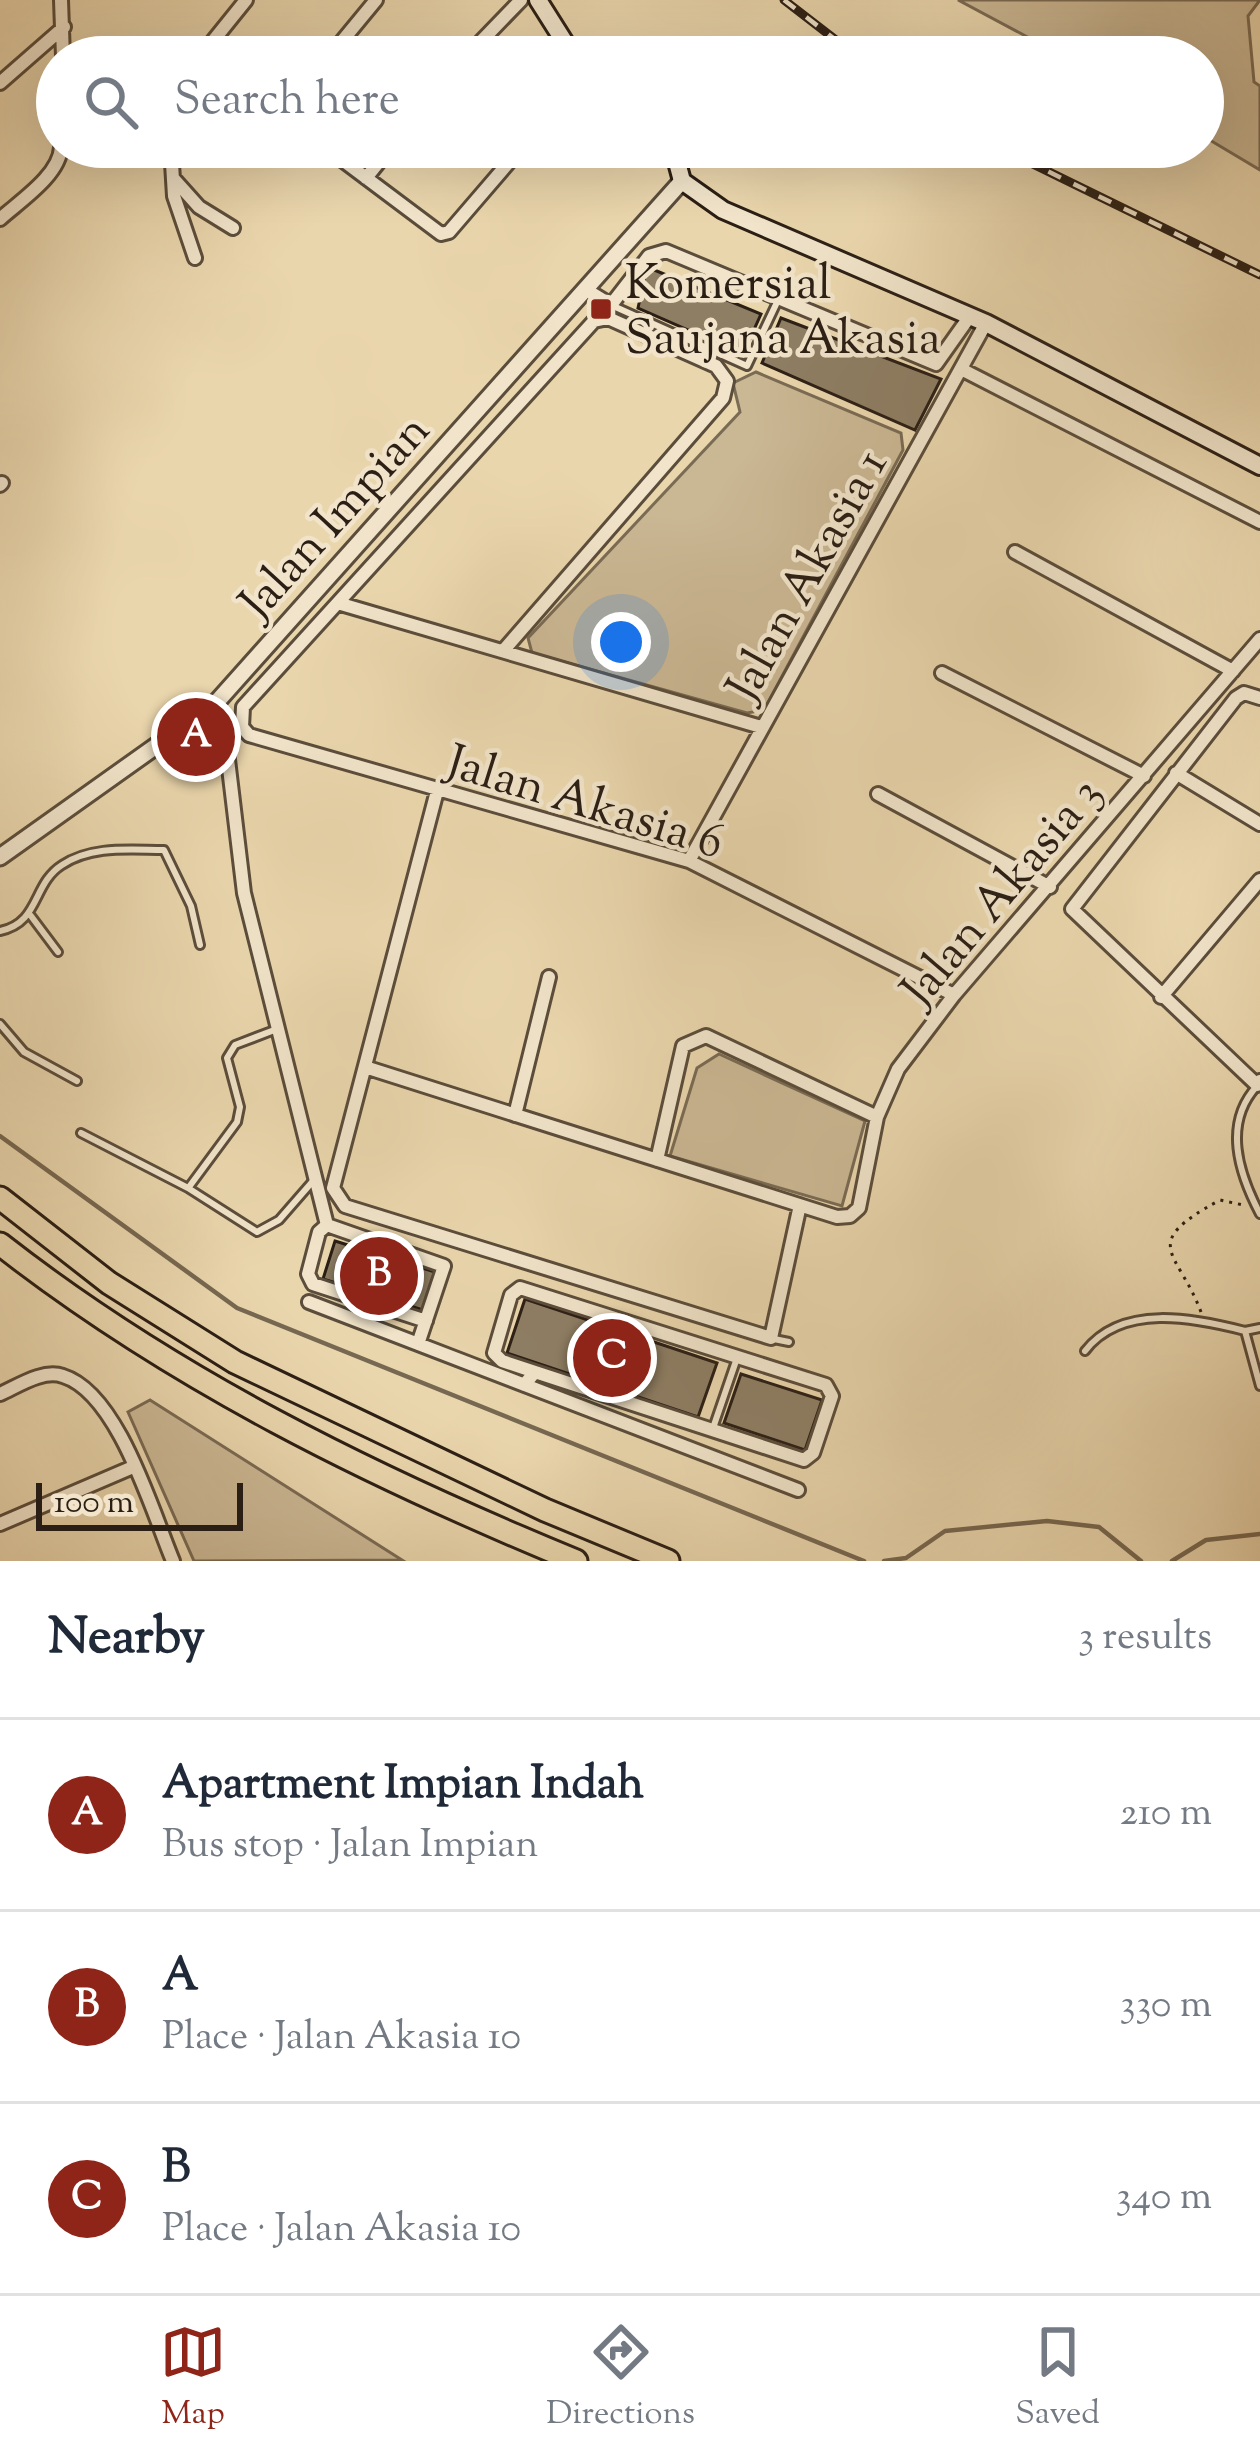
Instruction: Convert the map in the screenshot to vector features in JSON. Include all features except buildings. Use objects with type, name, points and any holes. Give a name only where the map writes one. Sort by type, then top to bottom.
[{"type":"highway","points":[[0,1198],[109,1283],[235,1362],[545,1510],[668,1561]]},
{"type":"highway","points":[[0,1244],[96,1318],[222,1396],[576,1561]]},
{"type":"main road","points":[[538,0],[561,36]]},
{"type":"main road","points":[[679,168],[682,181],[723,210],[978,320],[1260,466]]},
{"type":"street","points":[[61,0],[64,36]]},
{"type":"street","points":[[216,36],[246,0]]},
{"type":"street","points":[[346,36],[376,0]]},
{"type":"street","points":[[486,36],[521,0]]},
{"type":"street","points":[[54,36],[64,27]]},
{"type":"street","points":[[0,82],[36,51]]},
{"type":"street","points":[[0,219],[52,168]]},
{"type":"street","points":[[172,168],[195,258]]},
{"type":"street","points":[[353,168],[441,234],[449,232],[504,168]]},
{"type":"street","points":[[366,178],[374,168]]},
{"type":"street","points":[[173,178],[199,208],[233,228]]},
{"type":"street","name":"Jalan Impian","points":[[2,851],[214,704],[682,181]]},
{"type":"street","points":[[588,291],[610,304],[657,251],[936,364],[978,320]]},
{"type":"street","points":[[503,651],[723,398],[727,381],[716,366],[601,319],[341,604],[761,727]]},
{"type":"street","name":"Jalan Akasia 1","points":[[689,861],[961,369],[978,320]]},
{"type":"street","points":[[961,369],[1260,522]]},
{"type":"street","points":[[1015,552],[1233,671]]},
{"type":"street","name":"Jalan Akasia 6","points":[[341,604],[243,707],[242,727],[249,735],[689,861],[954,995]]},
{"type":"street","name":"Jalan Akasia 3","points":[[800,1205],[850,1216],[860,1208],[877,1117],[898,1069],[954,995],[1260,639]]},
{"type":"street","points":[[942,673],[1144,776]]},
{"type":"street","points":[[1259,1085],[1161,998],[1072,909],[1237,698],[1244,693],[1260,698]]},
{"type":"street","points":[[214,704],[224,718],[244,893],[327,1225]]},
{"type":"street","points":[[1176,773],[1260,824]]},
{"type":"street","points":[[365,1067],[800,1205],[771,1338],[345,1206],[333,1188],[436,791]]},
{"type":"street","points":[[878,794],[1050,887]]},
{"type":"street","points":[[1161,998],[1260,880]]},
{"type":"street","points":[[515,1114],[549,977]]},
{"type":"street","points":[[657,1160],[683,1046],[694,1037],[706,1036],[877,1117]]},
{"type":"street","points":[[327,1225],[441,1263],[444,1274],[418,1344]]},
{"type":"street","points":[[327,1225],[319,1232],[308,1274],[313,1284],[426,1321]]},
{"type":"street","points":[[520,1288],[737,1358],[831,1391],[813,1453],[800,1460],[502,1361],[494,1353],[511,1295],[520,1288]]},
{"type":"street","points":[[309,1302],[798,1490]]},
{"type":"street","points":[[524,1384],[535,1372]]},
{"type":"street","points":[[0,1394],[45,1375],[66,1376],[112,1416],[173,1561]]},
{"type":"street","points":[[696,1450],[712,1430]]},
{"type":"street","points":[[0,1524],[133,1468]]},
{"type":"lane","points":[[610,304],[747,366],[778,298]]},
{"type":"lane","points":[[0,931],[31,916],[60,866],[103,850],[164,850],[191,907],[200,945]]},
{"type":"lane","points":[[31,916],[58,952]]},
{"type":"lane","points":[[0,1024],[24,1052],[77,1082]]},
{"type":"lane","points":[[188,1188],[238,1123],[240,1107],[227,1058],[235,1046],[280,1027]]},
{"type":"lane","points":[[1258,1212],[1238,1166],[1234,1136],[1259,1085]]},
{"type":"lane","points":[[82,1133],[188,1188],[257,1232],[279,1220],[316,1178]]},
{"type":"lane","points":[[1085,1351],[1099,1333],[1117,1324],[1204,1321],[1245,1331],[1260,1328]]},
{"type":"lane","points":[[1245,1331],[1260,1386]]},
{"type":"lane","points":[[771,1338],[789,1342]]},
{"type":"lane","points":[[712,1430],[737,1358]]},
{"type":"path","points":[[1204,1321],[1174,1268],[1172,1237],[1182,1220],[1220,1200],[1258,1212]]},
{"type":"shaded area","points":[[958,0],[1260,0],[1248,16],[1254,82],[1260,86],[1260,170],[1224,149],[1224,36],[1026,36]]},
{"type":"shaded area","points":[[756,372],[901,433],[903,450],[764,710],[747,713],[532,653],[528,638],[740,412],[733,383]]},
{"type":"shaded area","points":[[719,1054],[865,1121],[842,1206],[670,1156],[697,1068]]},
{"type":"shaded area","points":[[150,1400],[402,1560],[194,1561],[128,1412]]},
{"type":"waterway","points":[[0,1136],[237,1308],[864,1561]]},
{"type":"waterway","points":[[884,1561],[906,1558],[945,1531],[1047,1521],[1099,1527],[1141,1561]]},
{"type":"waterway","points":[[1172,1561],[1206,1540],[1260,1534]]},
{"type":"railway","points":[[784,0],[831,36]]},
{"type":"railway","points":[[1041,168],[1260,275]]},
{"type":"place","name":"Komersial Saujana Akasia","points":[[601,309]]},
{"type":"place","name":"Apartment Impian Indah","points":[[196,737]]},
{"type":"place","name":"A","points":[[379,1276]]},
{"type":"place","name":"B","points":[[612,1358]]}]
